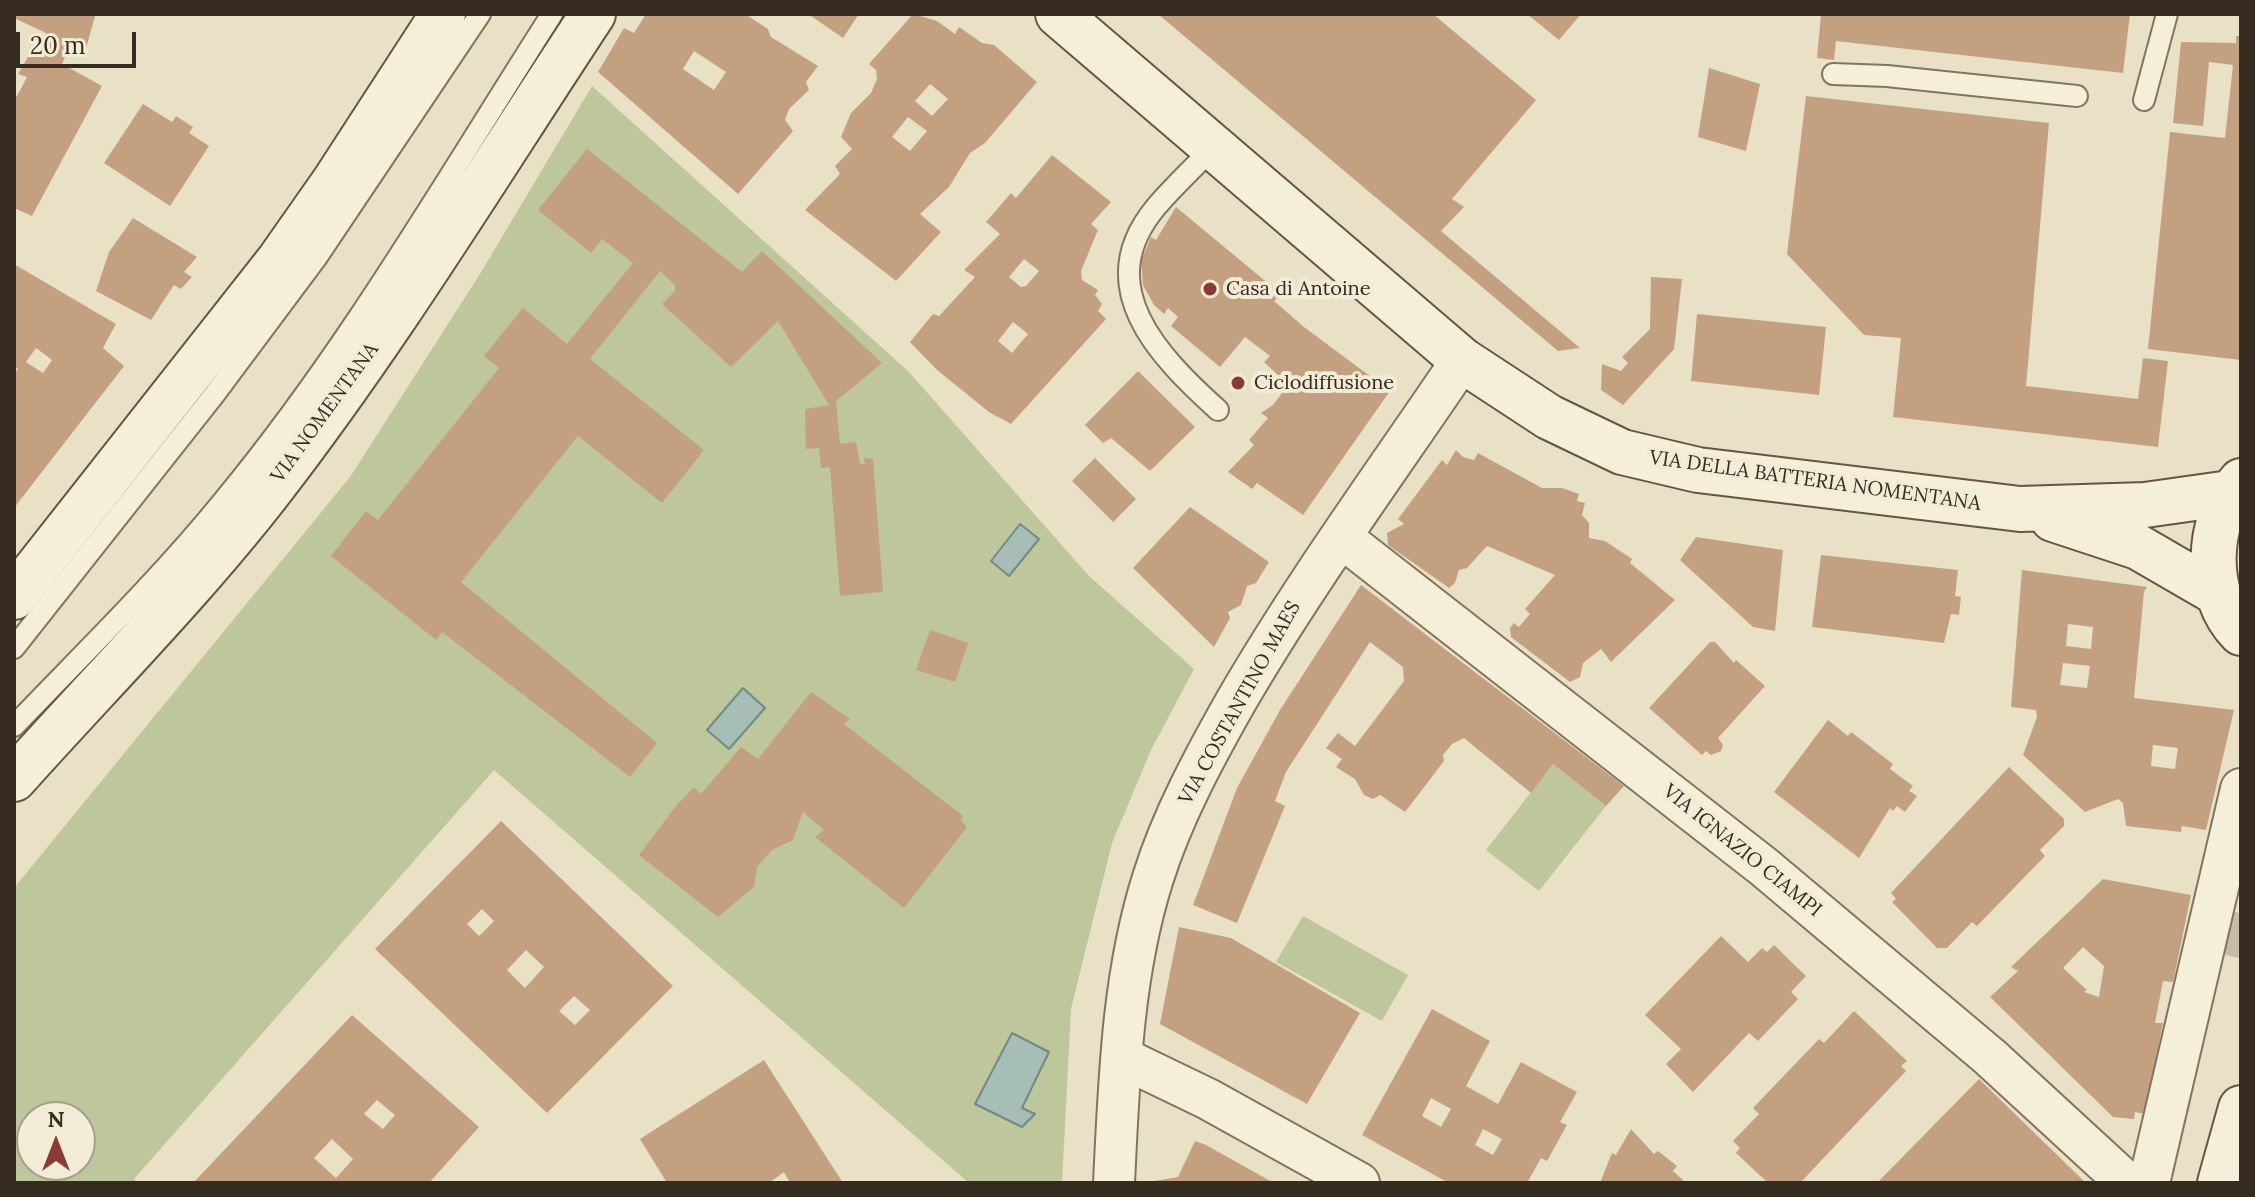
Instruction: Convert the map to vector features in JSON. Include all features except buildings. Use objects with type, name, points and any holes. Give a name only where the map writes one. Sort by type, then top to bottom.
[{"type":"street","points":[[14,597],[280,259],[443,14]]},
{"type":"street","name":"VIA NOMENTANA","points":[[14,779],[149,632],[291,463],[389,323],[593,14]]},
{"type":"street","name":"VIA DELLA BATTERIA NOMENTANA","points":[[1057,18],[1462,360],[1549,417],[1598,442],[1643,458],[1698,470],[2020,509],[2145,505],[2238,485]]},
{"type":"street","name":"VIA COSTANTINO MAES","points":[[1114,1183],[1132,966],[1153,877],[1165,844],[1232,708],[1341,537],[1462,360]]},
{"type":"street","points":[[2238,485],[2216,531],[2219,594],[2231,623],[2241,633]]},
{"type":"street","points":[[2020,509],[2138,547],[2219,594]]},
{"type":"street","name":"VIA IGNAZIO CIAMPI","points":[[1341,537],[1764,867],[1990,1057],[2127,1183]]},
{"type":"street","points":[[2149,1183],[2241,789]]},
{"type":"street","points":[[1123,1058],[1208,1099],[1359,1183]]},
{"type":"street","points":[[2220,1183],[2241,1108]]},
{"type":"lane","points":[[14,648],[206,405],[317,257],[480,14]]},
{"type":"lane","name":"VIA NOMENTANA","points":[[14,726],[188,543],[277,431],[403,246],[552,14]]},
{"type":"lane","points":[[2144,100],[2167,14]]},
{"type":"lane","points":[[1833,74],[1887,76],[2077,96]]},
{"type":"lane","points":[[1212,149],[1154,209],[1137,239],[1127,273],[1128,293],[1140,320],[1185,380],[1218,410]]},
{"type":"green space","points":[[592,86],[909,372],[1089,576],[1194,669],[1151,750],[1112,843],[1071,1009],[1062,1183],[969,1183],[494,770],[134,1179],[137,1183],[14,1183],[14,888],[350,477],[480,274]]},
{"type":"green space","points":[[1553,764],[1606,806],[1539,891],[1486,850]]},
{"type":"green space","points":[[1303,916],[1408,975],[1382,1021],[1276,962]]},
{"type":"water","points":[[1020,524],[1039,539],[1009,576],[991,561]]},
{"type":"water","points":[[743,688],[765,708],[729,749],[707,730]]},
{"type":"water","points":[[1012,1033],[1049,1052],[1022,1108],[1035,1114],[1022,1127],[975,1104]]},
{"type":"tunnel","points":[[2222,954],[2241,878]]},
{"type":"place","name":"Casa di Antoine","points":[[1210,289]]},
{"type":"place","name":"Ciclodiffusione","points":[[1238,383]]}]
